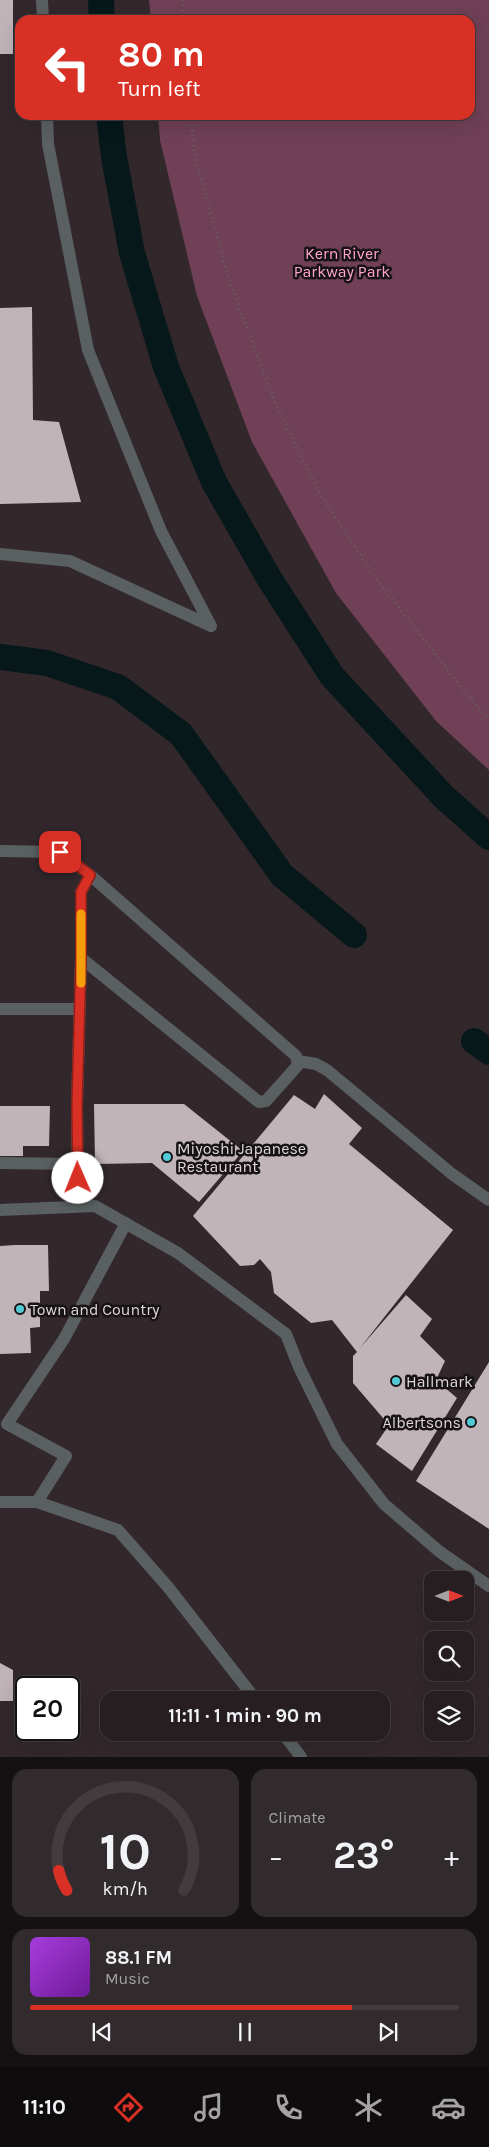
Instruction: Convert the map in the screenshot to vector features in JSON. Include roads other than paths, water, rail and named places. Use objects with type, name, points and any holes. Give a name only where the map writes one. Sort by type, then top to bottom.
[{"type":"lane","points":[[42,0],[43,15]]},
{"type":"lane","points":[[0,554],[70,561],[211,626],[162,531],[88,350],[48,144],[47,120]]},
{"type":"lane","points":[[0,851],[60,852],[90,875],[296,1056],[298,1066],[266,1101],[258,1102],[81,958]]},
{"type":"lane","points":[[78,1206],[77,1106],[81,892],[90,875]]},
{"type":"lane","points":[[0,1009],[80,1009]]},
{"type":"lane","points":[[298,1061],[316,1064],[327,1070],[452,1174],[489,1200]]},
{"type":"lane","points":[[0,1163],[78,1164]]},
{"type":"lane","points":[[0,1210],[95,1206],[178,1252],[286,1334],[299,1367],[337,1444],[384,1504],[440,1552],[489,1586]]},
{"type":"lane","points":[[37,1502],[66,1456],[8,1424],[64,1339],[126,1223]]},
{"type":"lane","points":[[0,1502],[37,1502],[118,1530],[168,1587],[249,1691]]},
{"type":"lane","points":[[289,1741],[301,1757]]},
{"type":"waterway","points":[[101,0],[102,15]]},
{"type":"waterway","points":[[110,120],[114,157],[132,253],[166,367],[214,482],[269,578],[332,676],[444,797],[489,837]]},
{"type":"waterway","points":[[0,657],[47,663],[118,687],[181,734],[282,875],[354,935]]},
{"type":"waterway","points":[[474,1041],[489,1052]]},
{"type":"place","name":"Miyoshi Japanese Restaurant","points":[[167,1157]]},
{"type":"place","name":"Town and Country","points":[[20,1309]]},
{"type":"place","name":"Hallmark","points":[[396,1381]]},
{"type":"place","name":"Albertsons","points":[[471,1422]]},
{"type":"park label","name":"Kern River Parkway Park","points":[[342,262]]}]
